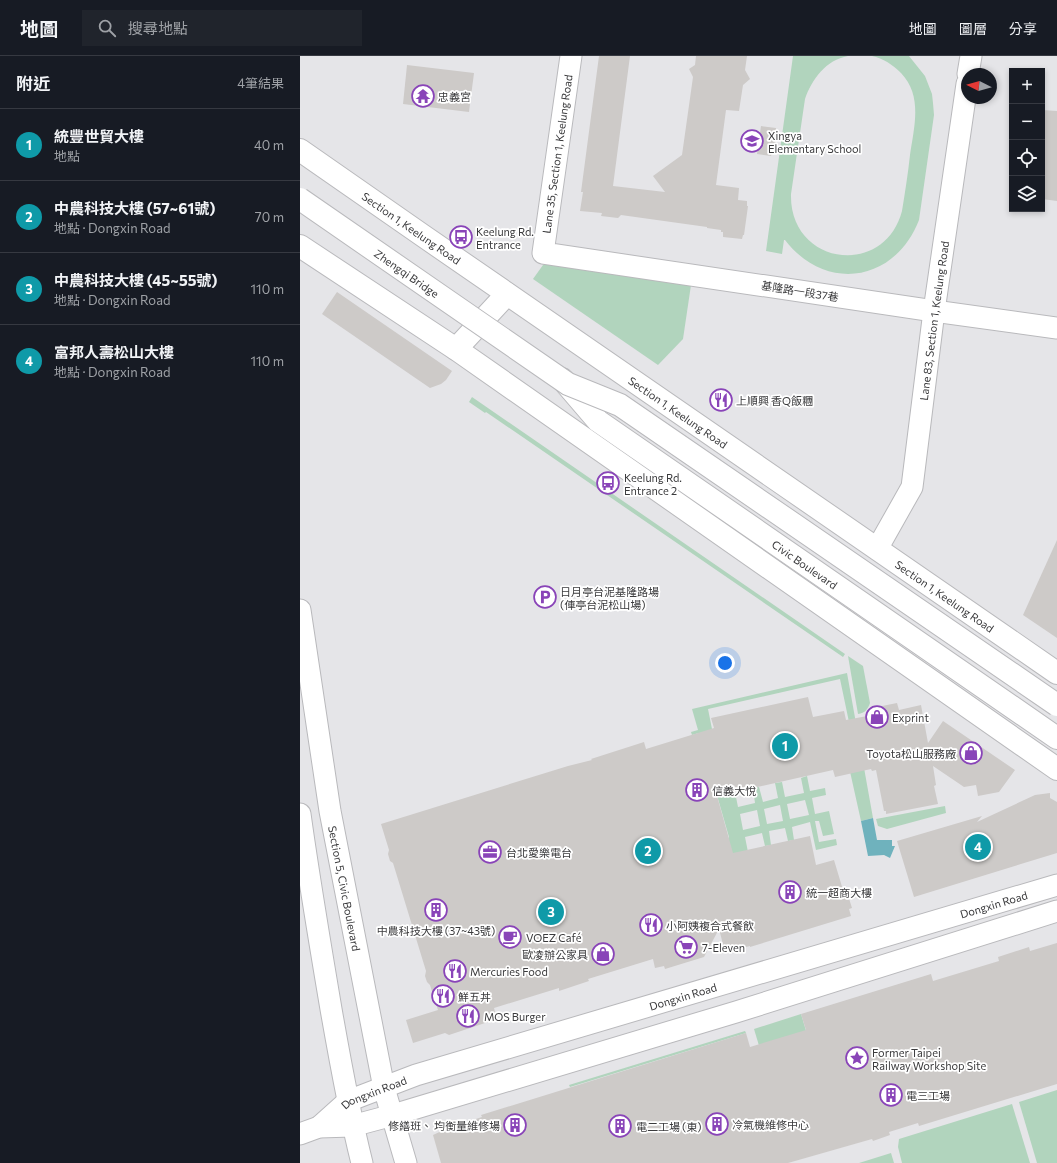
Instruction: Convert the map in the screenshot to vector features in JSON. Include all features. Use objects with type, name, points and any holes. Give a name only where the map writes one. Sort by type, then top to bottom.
[{"type":"main road","name":"Section 1, Keelung Road","points":[[300,150],[1057,673]]},
{"type":"main road","name":"Zhengqi Bridge","points":[[300,199],[565,381]]},
{"type":"main road","points":[[300,246],[456,349],[1057,769]]},
{"type":"main road","points":[[456,349],[507,294]]},
{"type":"main road","points":[[565,381],[620,405],[1057,705]]},
{"type":"main road","name":"Civic Boulevard","points":[[565,381],[604,424],[1057,736]]},
{"type":"street","name":"Lane 35, Section 1, Keelung Road","points":[[544,253],[571,56]]},
{"type":"street","points":[[969,68],[971,56]]},
{"type":"street","name":"Lane 83, Section 1, Keelung Road","points":[[877,549],[912,487],[934,311],[964,104]]},
{"type":"street","name":"基隆路一段37巷","points":[[544,253],[1057,328]]},
{"type":"street","name":"Section 5, Civic Boulevard","points":[[300,610],[330,811],[384,1088],[393,1114],[406,1163]]},
{"type":"street","points":[[300,814],[309,881],[352,1126],[362,1163]]},
{"type":"street","name":"Dongxin Road","points":[[309,1131],[348,1101],[416,1075],[1057,886]]},
{"type":"street","name":"Dongxin Road","points":[[309,1131],[352,1126],[393,1114],[736,1012],[1057,911]]},
{"type":"green space","points":[[793,56],[848,56],[833,62],[821,72],[812,84],[805,99],[791,194],[794,218],[805,236],[820,249],[839,255],[858,254],[877,247],[892,233],[902,211],[915,123],[915,102],[908,82],[901,73],[888,62],[872,56],[909,56],[925,76],[932,94],[934,115],[919,220],[908,241],[894,257],[877,268],[858,273],[839,273],[820,268],[802,257],[785,240],[782,254],[766,251]]},
{"type":"green space","points":[[553,262],[691,285],[683,339],[658,365],[533,279],[543,265]]},
{"type":"green space","points":[[472,397],[845,654],[843,657],[486,412],[485,413],[469,402]]},
{"type":"green space","points":[[848,656],[863,666],[870,703],[863,713],[858,714]]},
{"type":"green space","points":[[847,673],[873,818],[861,821],[849,767],[858,765],[840,679],[708,709],[725,794],[735,792],[738,807],[755,803],[753,788],[759,787],[763,802],[778,798],[775,783],[782,782],[785,797],[804,793],[801,778],[807,776],[810,791],[825,788],[826,795],[812,798],[815,814],[829,811],[834,834],[823,836],[819,821],[815,821],[819,842],[836,839],[837,845],[816,850],[810,822],[792,827],[794,840],[788,841],[785,828],[769,831],[771,845],[765,846],[762,833],[745,837],[750,862],[718,858],[729,837],[699,733],[692,735],[691,732],[698,730],[692,709]],"holes":[[[805,800],[809,815],[790,819],[787,804]],[[780,805],[783,821],[767,824],[764,809]],[[757,810],[760,826],[743,830],[740,814]]]},
{"type":"green space","points":[[945,806],[946,813],[887,829],[878,826],[876,819]]},
{"type":"green space","points":[[801,1014],[810,1044],[793,1159],[754,1029]]},
{"type":"green space","points":[[745,1031],[746,1033],[570,1087],[569,1085]]},
{"type":"green space","points":[[1057,1090],[1057,1163],[1037,1163],[1019,1102]]},
{"type":"green space","points":[[1012,1104],[1030,1163],[902,1163],[898,1147],[899,1139]]},
{"type":"green space","points":[[891,1153],[894,1163],[859,1163]]},
{"type":"water","points":[[873,818],[877,840],[892,840],[892,846],[895,846],[890,858],[884,855],[868,856],[861,821]]},
{"type":"building","points":[[599,56],[630,56],[613,186],[665,192],[653,176],[682,155],[693,77],[689,69],[695,65],[696,56],[747,56],[745,70],[750,79],[743,85],[739,111],[726,110],[716,185],[739,188],[738,200],[747,201],[748,206],[744,235],[742,239],[723,237],[723,232],[721,232],[721,230],[707,227],[621,215],[618,218],[601,216],[602,213],[580,211],[583,192],[581,192]]},
{"type":"building","points":[[407,65],[474,73],[469,112],[403,104]]},
{"type":"building","points":[[1045,110],[1057,111],[1057,201],[1045,199]]},
{"type":"building","points":[[761,126],[776,128],[776,143],[771,156],[757,154]]},
{"type":"building","points":[[337,292],[452,371],[446,380],[441,384],[430,388],[322,314]]},
{"type":"building","points":[[1057,540],[1057,638],[1023,615]]},
{"type":"building","points":[[808,697],[813,717],[844,711],[846,720],[883,713],[882,706],[897,703],[899,710],[921,705],[928,743],[943,721],[1015,770],[999,792],[978,796],[976,785],[964,787],[933,766],[936,785],[934,786],[938,804],[886,814],[886,811],[884,811],[876,770],[872,771],[871,769],[835,777],[833,770],[717,796],[733,853],[810,836],[816,865],[834,860],[843,890],[846,889],[852,908],[849,909],[851,916],[750,947],[725,952],[719,929],[704,957],[665,969],[664,966],[655,968],[653,959],[588,979],[589,981],[559,991],[559,988],[494,1008],[497,1019],[449,1035],[445,1033],[413,1043],[406,1020],[438,1010],[430,985],[425,976],[426,971],[393,863],[390,861],[388,854],[389,850],[381,824],[568,766],[592,760],[591,759],[644,742],[646,749],[714,728],[711,718]]},
{"type":"building","points":[[1050,793],[1050,798],[1057,802],[1057,853],[914,897],[897,841],[982,816],[977,822],[1035,795]]},
{"type":"building","name":"Former Taipei Railway Workshop Site","points":[[1057,943],[1057,1084],[919,1126],[918,1123],[889,1132],[890,1135],[873,1141],[872,1139],[788,1163],[441,1163],[433,1135],[448,1128],[482,1117],[481,1115],[746,1033],[750,1047],[806,1030],[801,1014],[931,974],[933,981],[999,961],[998,957],[1029,947],[1030,951]]},
{"type":"place","name":"忠義宮","points":[[423,96]]},
{"type":"place","name":"Xingya Elementary School","points":[[752,141]]},
{"type":"place","name":"Keelung Rd. Entrance","points":[[461,237]]},
{"type":"place","name":"上順興 香Q飯糰","points":[[721,400]]},
{"type":"place","name":"Keelung Rd. Entrance 2","points":[[608,483]]},
{"type":"place","name":"日月亭台泥基隆路場 (俥亭台泥松山場)","points":[[545,597]]},
{"type":"place","name":"Exprint","points":[[877,717]]},
{"type":"place","name":"統豐世貿大樓","points":[[785,746]]},
{"type":"place","name":"Toyota松山服務廠","points":[[971,753]]},
{"type":"place","name":"信義大悅","points":[[697,790]]},
{"type":"place","name":"富邦人壽松山大樓","points":[[978,847]]},
{"type":"place","name":"中農科技大樓 (57~61號)","points":[[648,851]]},
{"type":"place","name":"台北愛樂電台","points":[[490,852]]},
{"type":"place","name":"統一超商大樓","points":[[790,892]]},
{"type":"place","name":"中農科技大樓 (37~43號)","points":[[436,910]]},
{"type":"place","name":"中農科技大樓 (45~55號)","points":[[551,912]]},
{"type":"place","name":"小阿姨複合式餐飲","points":[[651,925]]},
{"type":"place","name":"VOEZ Café","points":[[510,937]]},
{"type":"place","name":"7-Eleven","points":[[686,947]]},
{"type":"place","name":"歐凌辦公家具","points":[[603,954]]},
{"type":"place","name":"Mercuries Food","points":[[455,971]]},
{"type":"place","name":"鮮五丼","points":[[443,996]]},
{"type":"place","name":"MOS Burger","points":[[468,1016]]},
{"type":"place","name":"Former Taipei Railway Workshop Site","points":[[857,1058]]},
{"type":"place","name":"電三工場","points":[[891,1095]]},
{"type":"place","name":"冷氣機維修中心","points":[[717,1124]]},
{"type":"place","name":"修繕班、 均衡量維修場","points":[[515,1125]]},
{"type":"place","name":"電二工場 (東)","points":[[620,1126]]}]
